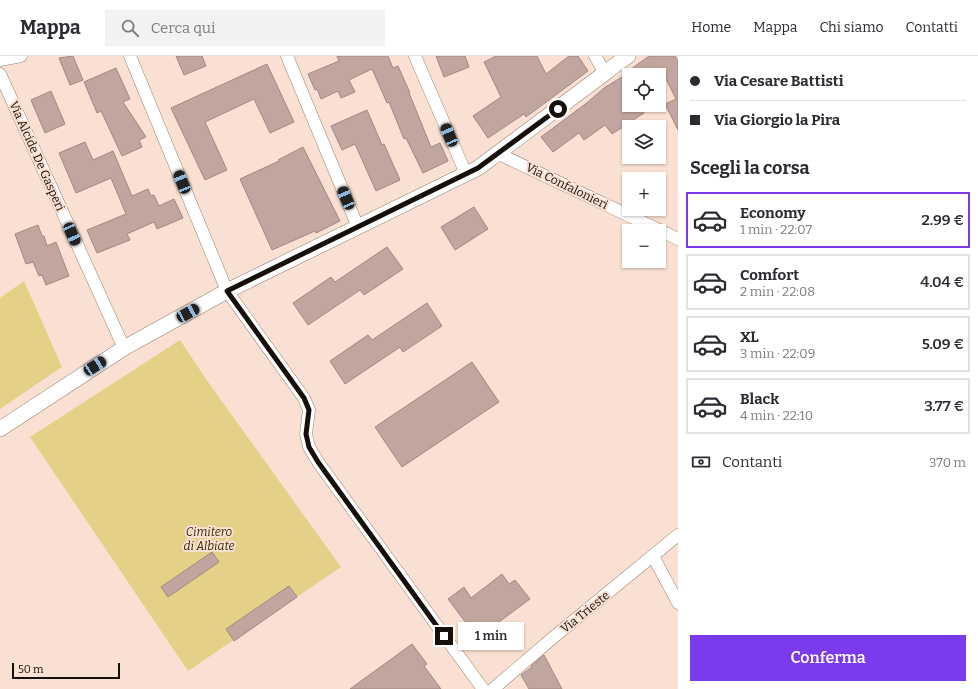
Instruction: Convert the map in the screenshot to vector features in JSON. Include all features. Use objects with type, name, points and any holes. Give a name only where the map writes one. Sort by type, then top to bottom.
[{"type":"street","points":[[0,60],[21,56]]},
{"type":"street","points":[[130,56],[227,291],[304,398],[309,410],[306,434],[309,447],[318,462],[483,689]]},
{"type":"street","points":[[287,56],[358,227]]},
{"type":"street","points":[[415,56],[466,174]]},
{"type":"street","points":[[595,56],[613,65]]},
{"type":"street","points":[[0,430],[124,348],[227,291],[478,168],[499,154],[613,65],[628,56]]},
{"type":"street","name":"Via Alcide De Gasperi","points":[[0,74],[124,348]]},
{"type":"street","name":"Via Confalonieri","points":[[499,154],[678,239]]},
{"type":"street","name":"Via Trieste","points":[[493,689],[678,535]]},
{"type":"street","points":[[653,556],[678,602]]},
{"type":"green space","points":[[24,281],[62,367],[0,409],[0,298]]},
{"type":"green space","name":"Cimitero di Albiate","points":[[180,340],[208,382],[341,567],[188,671],[30,437]]},
{"type":"building","points":[[73,56],[83,80],[70,85],[59,58]]},
{"type":"building","points":[[176,56],[202,56],[206,66],[184,75]]},
{"type":"building","points":[[337,56],[388,56],[393,68],[398,66],[431,147],[440,143],[448,161],[423,173],[406,138],[404,139],[389,102],[387,103],[372,69],[349,80],[355,92],[341,98],[338,91],[321,99],[308,74],[339,61]]},
{"type":"building","points":[[436,56],[465,56],[469,67],[444,77]]},
{"type":"building","points":[[496,56],[537,56],[546,74],[569,56],[578,56],[588,71],[526,117],[524,114],[488,138],[473,116],[501,97],[484,62]]},
{"type":"building","points":[[649,56],[675,56],[678,61],[678,130],[666,106],[666,104],[676,99],[666,79],[666,68],[633,68]]},
{"type":"building","points":[[267,64],[294,122],[270,133],[254,99],[205,122],[227,170],[205,180],[171,108]]},
{"type":"building","points":[[116,68],[130,99],[123,102],[146,137],[139,140],[142,147],[122,156],[101,111],[97,113],[84,82]]},
{"type":"building","points":[[622,77],[622,112],[644,113],[633,120],[622,120],[622,127],[612,134],[605,125],[584,140],[579,133],[553,152],[541,137],[588,102],[604,88]]},
{"type":"building","points":[[51,91],[65,124],[45,133],[31,100]]},
{"type":"building","points":[[367,110],[382,145],[384,144],[400,180],[376,191],[355,144],[342,150],[331,126]]},
{"type":"building","points":[[85,142],[93,160],[113,151],[132,196],[148,189],[151,196],[154,195],[159,206],[174,199],[183,218],[157,229],[154,222],[127,234],[130,240],[97,253],[87,230],[126,214],[111,178],[76,193],[59,153]]},
{"type":"building","points":[[303,147],[340,221],[316,233],[315,231],[272,250],[240,179],[279,161],[278,160]]},
{"type":"building","points":[[474,207],[488,229],[455,250],[441,227]]},
{"type":"building","points":[[38,225],[47,246],[56,242],[69,276],[46,285],[42,275],[39,276],[33,262],[26,264],[15,234]]},
{"type":"building","points":[[387,247],[403,269],[364,295],[360,290],[308,325],[293,303],[331,277],[335,282]]},
{"type":"building","points":[[427,303],[442,326],[403,352],[400,347],[345,384],[330,361],[368,335],[372,340]]},
{"type":"building","points":[[472,362],[499,402],[402,467],[375,427]]},
{"type":"building","points":[[212,552],[219,562],[168,597],[161,587]]},
{"type":"building","points":[[502,574],[509,584],[515,580],[530,599],[478,639],[448,599],[464,587],[471,598]]},
{"type":"building","points":[[289,586],[297,597],[234,641],[226,629]]},
{"type":"building","points":[[412,644],[427,664],[424,666],[441,689],[350,689]]},
{"type":"building","points":[[544,655],[562,689],[529,689],[521,675]]},
{"type":"route","points":[[444,636],[318,462],[309,447],[306,434],[309,410],[304,398],[227,291],[478,168],[558,109]]}]
